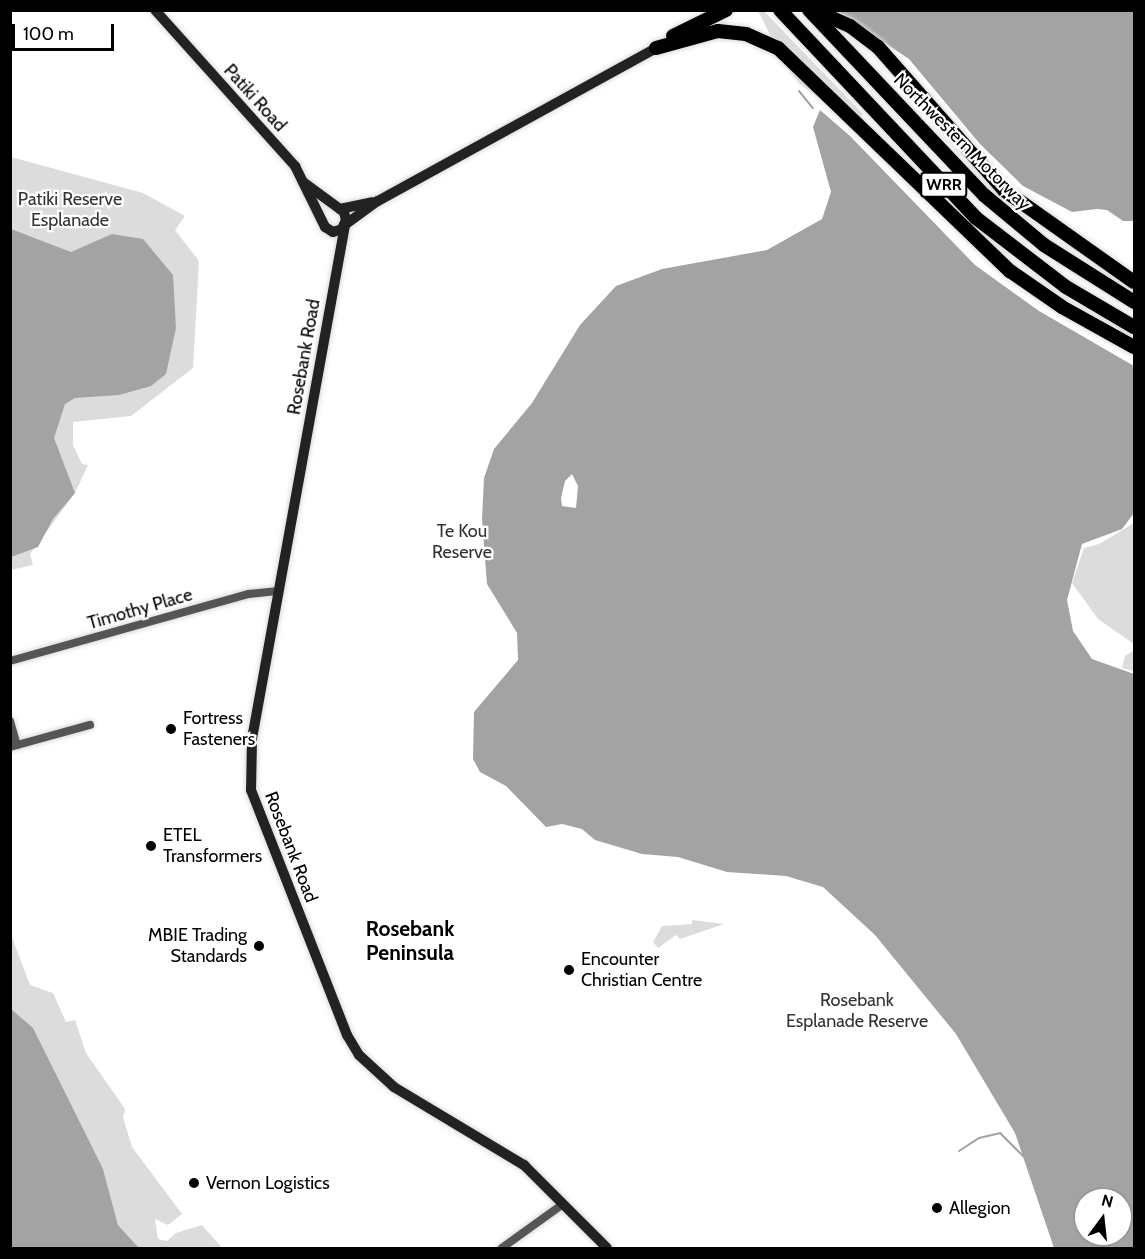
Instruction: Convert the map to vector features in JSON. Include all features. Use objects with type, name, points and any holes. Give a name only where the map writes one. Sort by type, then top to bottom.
[{"type":"highway","points":[[656,48],[701,20],[726,10]]},
{"type":"highway","name":"WRR","points":[[780,10],[983,224],[1057,281],[1134,327]]},
{"type":"highway","name":"Northwestern Motorway","points":[[809,10],[984,195],[1044,245],[1134,302]]},
{"type":"highway","points":[[814,10],[850,26],[878,47],[970,157],[1004,190],[1046,222],[1134,282]]},
{"type":"highway","points":[[656,48],[707,33],[746,34],[786,54],[1010,271],[1062,308],[1134,347]]},
{"type":"main road","name":"Patiki Road","points":[[155,10],[295,166],[322,217]]},
{"type":"main road","points":[[378,201],[326,210],[322,217],[325,227],[333,232],[378,201],[656,48]]},
{"type":"main road","name":"Patiki Road","points":[[303,182],[339,208]]},
{"type":"main road","points":[[339,208],[345,224]]},
{"type":"main road","name":"Rosebank Road","points":[[345,224],[250,752],[249,780],[256,807],[347,1035],[383,1080],[516,1159],[607,1248]]},
{"type":"main road","name":"Rosebank Road","points":[[333,232],[338,258]]},
{"type":"street","name":"Timothy Place","points":[[10,661],[249,594],[279,591]]},
{"type":"street","points":[[10,721],[14,746],[90,725]]},
{"type":"street","points":[[501,1248],[563,1204]]},
{"type":"green space","points":[[758,11],[764,11],[863,114],[861,118],[837,96],[830,105],[800,84],[787,68]]},
{"type":"green space","name":"Patiki Reserve Esplanade","points":[[11,157],[143,193],[185,216],[175,230],[199,261],[193,368],[131,416],[73,422],[73,445],[82,464],[88,465],[75,493],[30,554],[33,565],[11,570]]},
{"type":"green space","points":[[1134,523],[1134,644],[1098,619],[1072,583],[1084,548],[1099,544]]},
{"type":"green space","points":[[1134,650],[1134,671],[1122,668],[1125,656]]},
{"type":"green space","points":[[692,920],[724,924],[680,939],[676,935],[658,948],[653,942],[662,926],[692,924]]},
{"type":"green space","points":[[10,932],[30,985],[53,993],[66,1022],[75,1020],[86,1053],[125,1109],[123,1117],[132,1147],[182,1214],[168,1225],[155,1219],[158,1239],[167,1241],[176,1233],[202,1225],[222,1248],[139,1248],[118,1225],[103,1169],[11,1057]]},
{"type":"shaded area","points":[[837,11],[1134,11],[1134,221],[1123,221],[1107,210],[1072,212],[1023,186],[980,144],[909,59]]},
{"type":"shaded area","points":[[820,110],[850,136],[975,265],[1039,311],[1134,366],[1134,513],[1122,529],[1082,544],[1067,600],[1073,631],[1092,659],[1134,674],[1134,1248],[1054,1248],[1015,1133],[956,1034],[875,935],[823,887],[786,876],[727,872],[678,857],[642,854],[595,840],[582,829],[562,824],[546,827],[506,786],[480,772],[473,759],[474,712],[518,660],[517,633],[487,584],[482,519],[484,478],[494,449],[532,403],[580,325],[616,286],[662,269],[767,250],[822,219],[831,192],[813,127]],"holes":[[[572,474],[578,486],[576,508],[562,506],[561,498],[565,481]]]},
{"type":"shaded area","points":[[11,229],[71,252],[112,234],[143,239],[173,275],[176,328],[166,374],[151,386],[119,395],[75,398],[65,404],[54,438],[75,493],[53,519],[38,547],[11,557]]},
{"type":"shaded area","points":[[11,1009],[33,1028],[103,1169],[118,1225],[139,1248],[11,1248]]},
{"type":"waterway","points":[[799,91],[813,108]]},
{"type":"waterway","points":[[959,1151],[979,1138],[1000,1133],[1023,1156]]},
{"type":"place","name":"Fortress Fasteners","points":[[171,729]]},
{"type":"place","name":"ETEL Transformers","points":[[151,846]]},
{"type":"place","name":"MBIE Trading Standards","points":[[259,946]]},
{"type":"place","name":"Encounter Christian Centre","points":[[569,970]]},
{"type":"place","name":"Vernon Logistics","points":[[194,1183]]},
{"type":"place","name":"Allegion","points":[[937,1208]]},
{"type":"district","name":"Rosebank Peninsula","points":[[410,941]]},
{"type":"park label","name":"Te Kou Reserve","points":[[462,542]]},
{"type":"park label","name":"Rosebank Esplanade Reserve","points":[[857,1011]]}]
